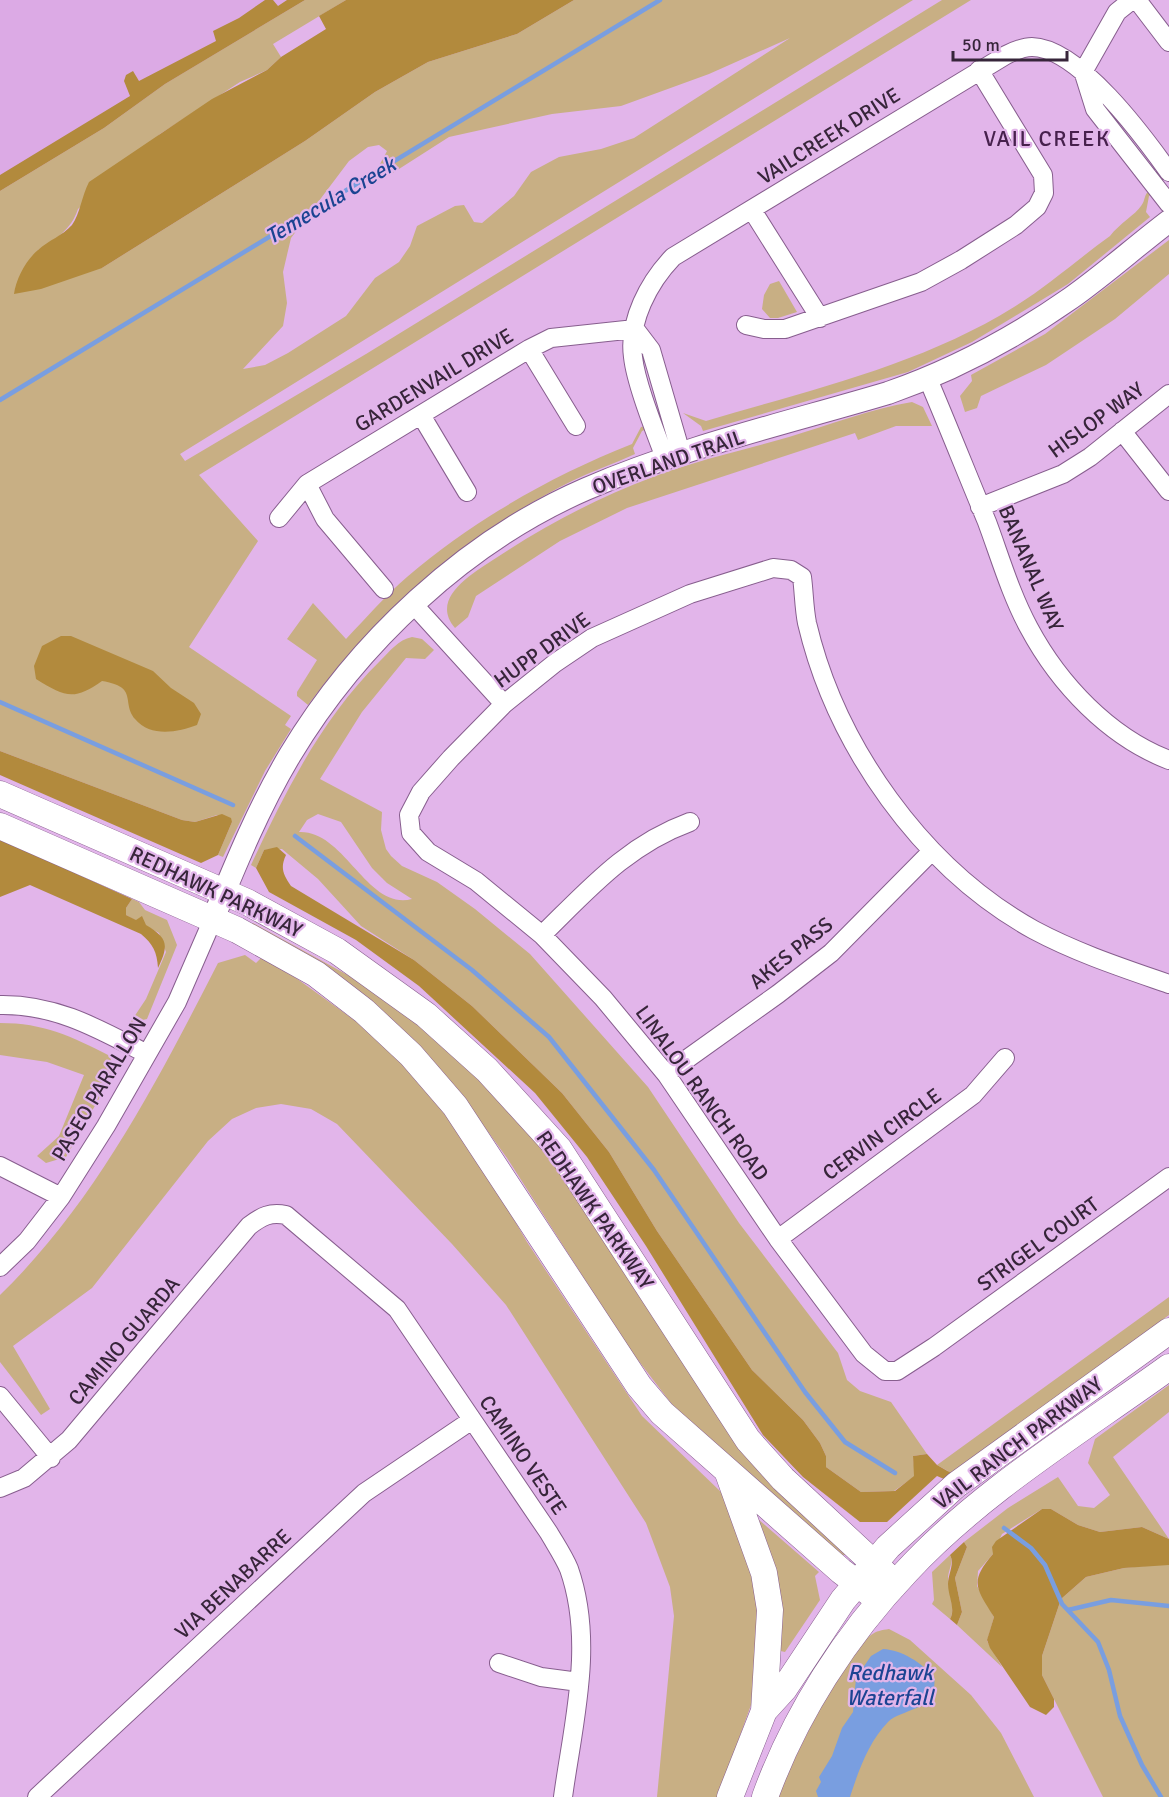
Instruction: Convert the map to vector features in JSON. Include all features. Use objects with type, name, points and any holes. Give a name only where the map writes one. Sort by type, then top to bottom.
[{"type":"main road","name":"REDHAWK PARKWAY","points":[[0,794],[224,892],[297,928],[375,976],[426,1015],[487,1070],[559,1149],[747,1440],[783,1479],[875,1563],[888,1592]]},
{"type":"main road","name":"REDHAWK PARKWAY","points":[[0,826],[213,919],[316,974],[364,1011],[411,1055],[455,1106],[639,1386],[662,1413],[857,1584],[888,1592]]},
{"type":"main road","name":"VAIL RANCH PARKWAY","points":[[875,1563],[956,1485],[1169,1331]]},
{"type":"main road","name":"VAIL RANCH PARKWAY","points":[[888,1592],[968,1514],[1169,1367]]},
{"type":"main road","points":[[728,1473],[764,1573],[770,1610],[764,1711],[730,1797]]},
{"type":"main road","points":[[764,1711],[784,1689],[798,1664],[875,1563]]},
{"type":"main road","points":[[765,1797],[791,1738],[820,1684],[888,1592]]},
{"type":"street","points":[[1132,0],[1117,12],[1083,72],[1095,109],[1169,204]]},
{"type":"street","points":[[1137,0],[1169,42]]},
{"type":"street","name":"VAILCREEK DRIVE","points":[[635,329],[640,307],[657,273],[673,257],[1006,55],[1034,47],[1050,52],[1083,72],[1112,97],[1169,172]]},
{"type":"street","points":[[746,325],[764,329],[785,329],[921,282],[1016,225],[1037,207],[1044,193],[1043,175],[979,70]]},
{"type":"street","points":[[752,210],[820,318]]},
{"type":"street","name":"OVERLAND TRAIL","points":[[213,919],[275,782],[312,722],[364,656],[414,605],[482,550],[544,510],[584,490],[673,455],[888,393],[928,379],[985,352],[1037,322],[1169,221]]},
{"type":"street","points":[[635,329],[651,350],[673,455]]},
{"type":"street","name":"GARDENVAIL DRIVE","points":[[279,518],[307,484],[529,349],[551,338],[635,329]]},
{"type":"street","points":[[529,349],[576,426]]},
{"type":"street","name":"BANANAL WAY","points":[[928,379],[1028,627],[1052,666],[1081,699],[1116,731],[1154,754],[1169,760]]},
{"type":"street","name":"HISLOP WAY","points":[[980,507],[1063,474],[1090,457],[1169,394]]},
{"type":"street","points":[[421,415],[467,492]]},
{"type":"street","points":[[1122,431],[1169,491]]},
{"type":"street","points":[[307,484],[325,519],[384,589]]},
{"type":"street","name":"HUPP DRIVE","points":[[411,834],[409,815],[421,792],[504,704],[555,663],[592,638],[655,607],[773,568],[791,570],[802,577],[807,621],[835,705],[877,779],[931,852]]},
{"type":"street","points":[[414,605],[504,704]]},
{"type":"street","points":[[542,936],[610,868],[637,847],[666,831],[690,822]]},
{"type":"street","name":"LINALOU RANCH ROAD","points":[[411,834],[428,852],[476,881],[542,936],[603,998],[666,1074],[778,1239],[864,1354],[874,1364],[885,1371],[897,1371],[934,1347]]},
{"type":"street","points":[[931,852],[983,895],[1032,929],[1109,964],[1169,984]]},
{"type":"street","name":"AKES PASS","points":[[666,1074],[778,994],[831,952],[931,852]]},
{"type":"street","name":"PASEO PARALLON","points":[[0,1268],[27,1241],[60,1197],[177,1002],[213,919]]},
{"type":"street","points":[[0,1005],[24,1004],[57,1011],[91,1024],[147,1054]]},
{"type":"street","name":"CERVIN CIRCLE","points":[[778,1239],[973,1095],[1005,1058]]},
{"type":"street","points":[[0,1166],[60,1197]]},
{"type":"street","name":"STRIGEL COURT","points":[[934,1347],[1169,1177]]},
{"type":"street","name":"CAMINO VESTE","points":[[273,1212],[286,1215],[299,1224],[397,1309],[549,1533],[568,1568],[579,1605],[583,1644],[563,1797]]},
{"type":"street","name":"CAMINO GUARDA","points":[[0,1488],[24,1478],[51,1458],[69,1440],[249,1226],[260,1217],[273,1212]]},
{"type":"street","points":[[0,1396],[51,1458]]},
{"type":"street","name":"VIA BENABARRE","points":[[37,1797],[364,1492],[472,1420]]},
{"type":"street","points":[[499,1663],[541,1677],[579,1682]]},
{"type":"shaded area","points":[[0,0],[305,0],[0,191]]},
{"type":"shaded area","points":[[265,0],[273,0],[278,6],[287,0],[305,0],[165,84],[104,128],[0,191],[0,175],[130,96],[124,81],[126,75],[133,71],[139,81],[216,41],[213,31],[239,18]]},
{"type":"shaded area","points":[[305,0],[346,0],[273,44],[281,57],[267,70],[240,82],[160,134],[78,209],[71,223],[62,233],[38,250],[102,268],[305,141],[375,92],[428,62],[517,34],[574,0],[913,0],[180,454],[185,461],[366,354],[942,0],[971,0],[199,475],[258,541],[189,647],[291,716],[285,725],[291,729],[265,771],[223,857],[218,855],[232,822],[217,815],[195,822],[182,820],[0,751],[0,191],[104,128],[165,84]],"holes":[[[790,38],[634,138],[601,149],[559,157],[531,172],[514,196],[482,223],[474,222],[464,205],[455,206],[417,226],[410,246],[399,262],[375,278],[346,316],[265,365],[243,369],[283,326],[287,303],[283,272],[291,238],[349,161],[368,147],[379,145],[387,151],[380,164],[388,176],[449,137],[552,114],[621,106],[709,74]]]},
{"type":"shaded area","points":[[346,0],[574,0],[517,34],[428,62],[375,92],[305,141],[102,268],[41,289],[14,294],[19,276],[29,259],[72,225],[89,182],[212,99],[267,70],[281,57],[326,29],[319,16]]},
{"type":"shaded area","points":[[1150,190],[1153,193],[1149,196],[1146,212],[1150,217],[1068,284],[972,342],[908,372],[703,431],[701,426],[683,413],[706,421],[864,374],[941,345],[1027,299],[1110,236],[1139,209]]},
{"type":"shaded area","points":[[1169,240],[1169,274],[1115,319],[1046,365],[981,396],[977,408],[965,412],[960,396],[972,381],[971,375],[1045,334]]},
{"type":"shaded area","points":[[779,281],[797,312],[770,318],[762,309],[764,295],[770,284]]},
{"type":"shaded area","points":[[912,402],[923,407],[932,426],[896,426],[858,440],[855,433],[627,508],[560,541],[476,596],[468,617],[455,628],[448,617],[447,607],[450,597],[457,587],[476,571],[553,523],[592,503],[686,465],[789,437],[865,413]]},
{"type":"shaded area","points":[[646,426],[647,429],[642,431],[633,448],[635,454],[580,477],[533,502],[461,550],[395,607],[364,638],[308,705],[297,696],[297,692],[317,660],[287,639],[313,603],[346,639],[399,584],[459,537],[486,518],[543,485],[632,444],[641,427]]},
{"type":"shaded area","points":[[61,636],[71,636],[153,671],[171,688],[194,703],[201,714],[197,725],[165,732],[149,729],[141,725],[131,713],[127,696],[121,687],[102,681],[84,692],[69,694],[55,690],[36,679],[34,666],[42,646]]},
{"type":"shaded area","points":[[407,638],[422,639],[434,650],[425,659],[406,658],[362,712],[320,779],[382,812],[381,830],[386,849],[391,856],[402,866],[437,882],[475,909],[530,954],[648,1087],[739,1223],[838,1353],[847,1380],[860,1391],[891,1402],[927,1454],[913,1456],[915,1476],[894,1491],[861,1492],[826,1467],[826,1456],[820,1443],[803,1420],[752,1370],[657,1231],[609,1152],[562,1093],[472,1006],[414,960],[361,926],[318,879],[282,849],[264,850],[256,868],[251,865],[291,783],[323,731],[359,683],[398,643]],"holes":[[[318,814],[341,822],[372,868],[387,883],[412,899],[396,899],[382,893],[369,883],[330,843],[315,835],[299,832],[307,820]]]},
{"type":"shaded area","points":[[0,751],[182,820],[195,822],[222,814],[231,818],[232,822],[218,855],[201,863],[0,775]]},
{"type":"shaded area","points":[[0,839],[132,899],[126,908],[126,915],[136,920],[142,916],[146,925],[159,934],[164,943],[164,953],[158,968],[154,949],[141,934],[30,885],[0,897]]},
{"type":"shaded area","points":[[277,847],[286,855],[283,871],[291,886],[414,960],[472,1006],[562,1093],[609,1152],[657,1231],[752,1370],[803,1420],[820,1443],[826,1456],[826,1467],[861,1492],[895,1491],[914,1476],[913,1456],[927,1454],[937,1465],[951,1473],[950,1476],[944,1479],[937,1476],[887,1522],[860,1522],[803,1477],[763,1435],[646,1246],[587,1157],[535,1093],[419,986],[356,940],[269,892],[256,868],[264,850]]},
{"type":"shaded area","points":[[132,899],[139,902],[145,910],[167,920],[177,945],[147,1019],[130,1023],[146,999],[166,952],[159,933],[126,915],[126,908]]},
{"type":"shaded area","points":[[253,923],[364,984],[429,1029],[529,1129],[847,1555],[842,1555],[677,1411],[628,1347],[507,1158],[468,1104],[251,924]]},
{"type":"shaded area","points":[[245,955],[256,963],[261,958],[296,978],[364,1027],[389,1050],[462,1130],[527,1242],[642,1416],[721,1492],[740,1520],[759,1575],[756,1691],[718,1797],[657,1797],[674,1616],[670,1587],[646,1523],[506,1305],[452,1244],[337,1124],[311,1109],[281,1104],[256,1108],[232,1119],[208,1141],[92,1288],[13,1346],[50,1409],[41,1415],[0,1362],[0,1295],[66,1221],[95,1180],[148,1095],[218,963]]},
{"type":"shaded area","points":[[0,1023],[44,1028],[83,1042],[110,1056],[114,1072],[66,1157],[46,1163],[37,1156],[59,1136],[84,1075],[47,1062],[0,1055]]},
{"type":"shaded area","points":[[1169,1297],[1169,1315],[950,1476],[948,1471],[937,1465]]},
{"type":"shaded area","points":[[1169,1385],[1169,1412],[1113,1457],[1169,1539],[1142,1527],[1100,1532],[1078,1525],[1051,1509],[1042,1509],[1002,1534],[993,1554],[978,1571],[977,1586],[994,1617],[987,1641],[1002,1667],[957,1625],[962,1612],[955,1578],[967,1547],[964,1542],[1008,1508],[1058,1477],[1078,1506],[1094,1508],[1110,1495],[1088,1463],[1095,1439]]},
{"type":"shaded area","points":[[1042,1509],[1051,1509],[1078,1525],[1100,1532],[1142,1527],[1169,1539],[1169,1565],[1124,1568],[1086,1577],[1061,1599],[1042,1656],[1042,1675],[1054,1699],[1054,1707],[1046,1715],[1030,1707],[990,1648],[987,1640],[994,1617],[979,1592],[978,1585],[978,1579],[993,1554],[992,1547],[996,1541]]},
{"type":"shaded area","points":[[758,1519],[819,1572],[815,1576],[820,1600],[785,1652],[776,1650]]},
{"type":"shaded area","points":[[964,1542],[967,1547],[955,1578],[962,1612],[957,1625],[950,1619],[952,1607],[948,1584],[952,1565],[950,1555]]},
{"type":"shaded area","points":[[950,1555],[948,1579],[952,1615],[950,1619],[932,1604],[934,1600],[932,1572]]},
{"type":"shaded area","points":[[1169,1565],[1169,1797],[1103,1797],[1042,1675],[1042,1656],[1061,1599],[1086,1577],[1124,1568]]},
{"type":"shaded area","points":[[889,1629],[910,1640],[971,1695],[1001,1733],[1034,1797],[778,1797],[806,1736],[847,1664],[871,1635]]},
{"type":"water","name":"Redhawk Waterfall","points":[[883,1649],[918,1662],[929,1672],[934,1677],[931,1696],[918,1707],[894,1717],[881,1730],[865,1757],[850,1797],[818,1797],[816,1791],[821,1782],[819,1777],[832,1756],[842,1728],[853,1712],[856,1678],[871,1656]]},
{"type":"waterway","name":"Temecula Creek","points":[[0,400],[660,0]]},
{"type":"waterway","points":[[0,702],[233,805]]},
{"type":"waterway","points":[[295,836],[472,970],[549,1037],[654,1170],[805,1392],[845,1442],[895,1473]]},
{"type":"waterway","points":[[1004,1528],[1031,1548],[1045,1565],[1062,1604],[1098,1642],[1109,1670],[1120,1716],[1142,1765],[1161,1797]]},
{"type":"waterway","points":[[1068,1610],[1111,1600],[1169,1606]]},
{"type":"district","name":"VAIL CREEK","points":[[1047,138]]}]
